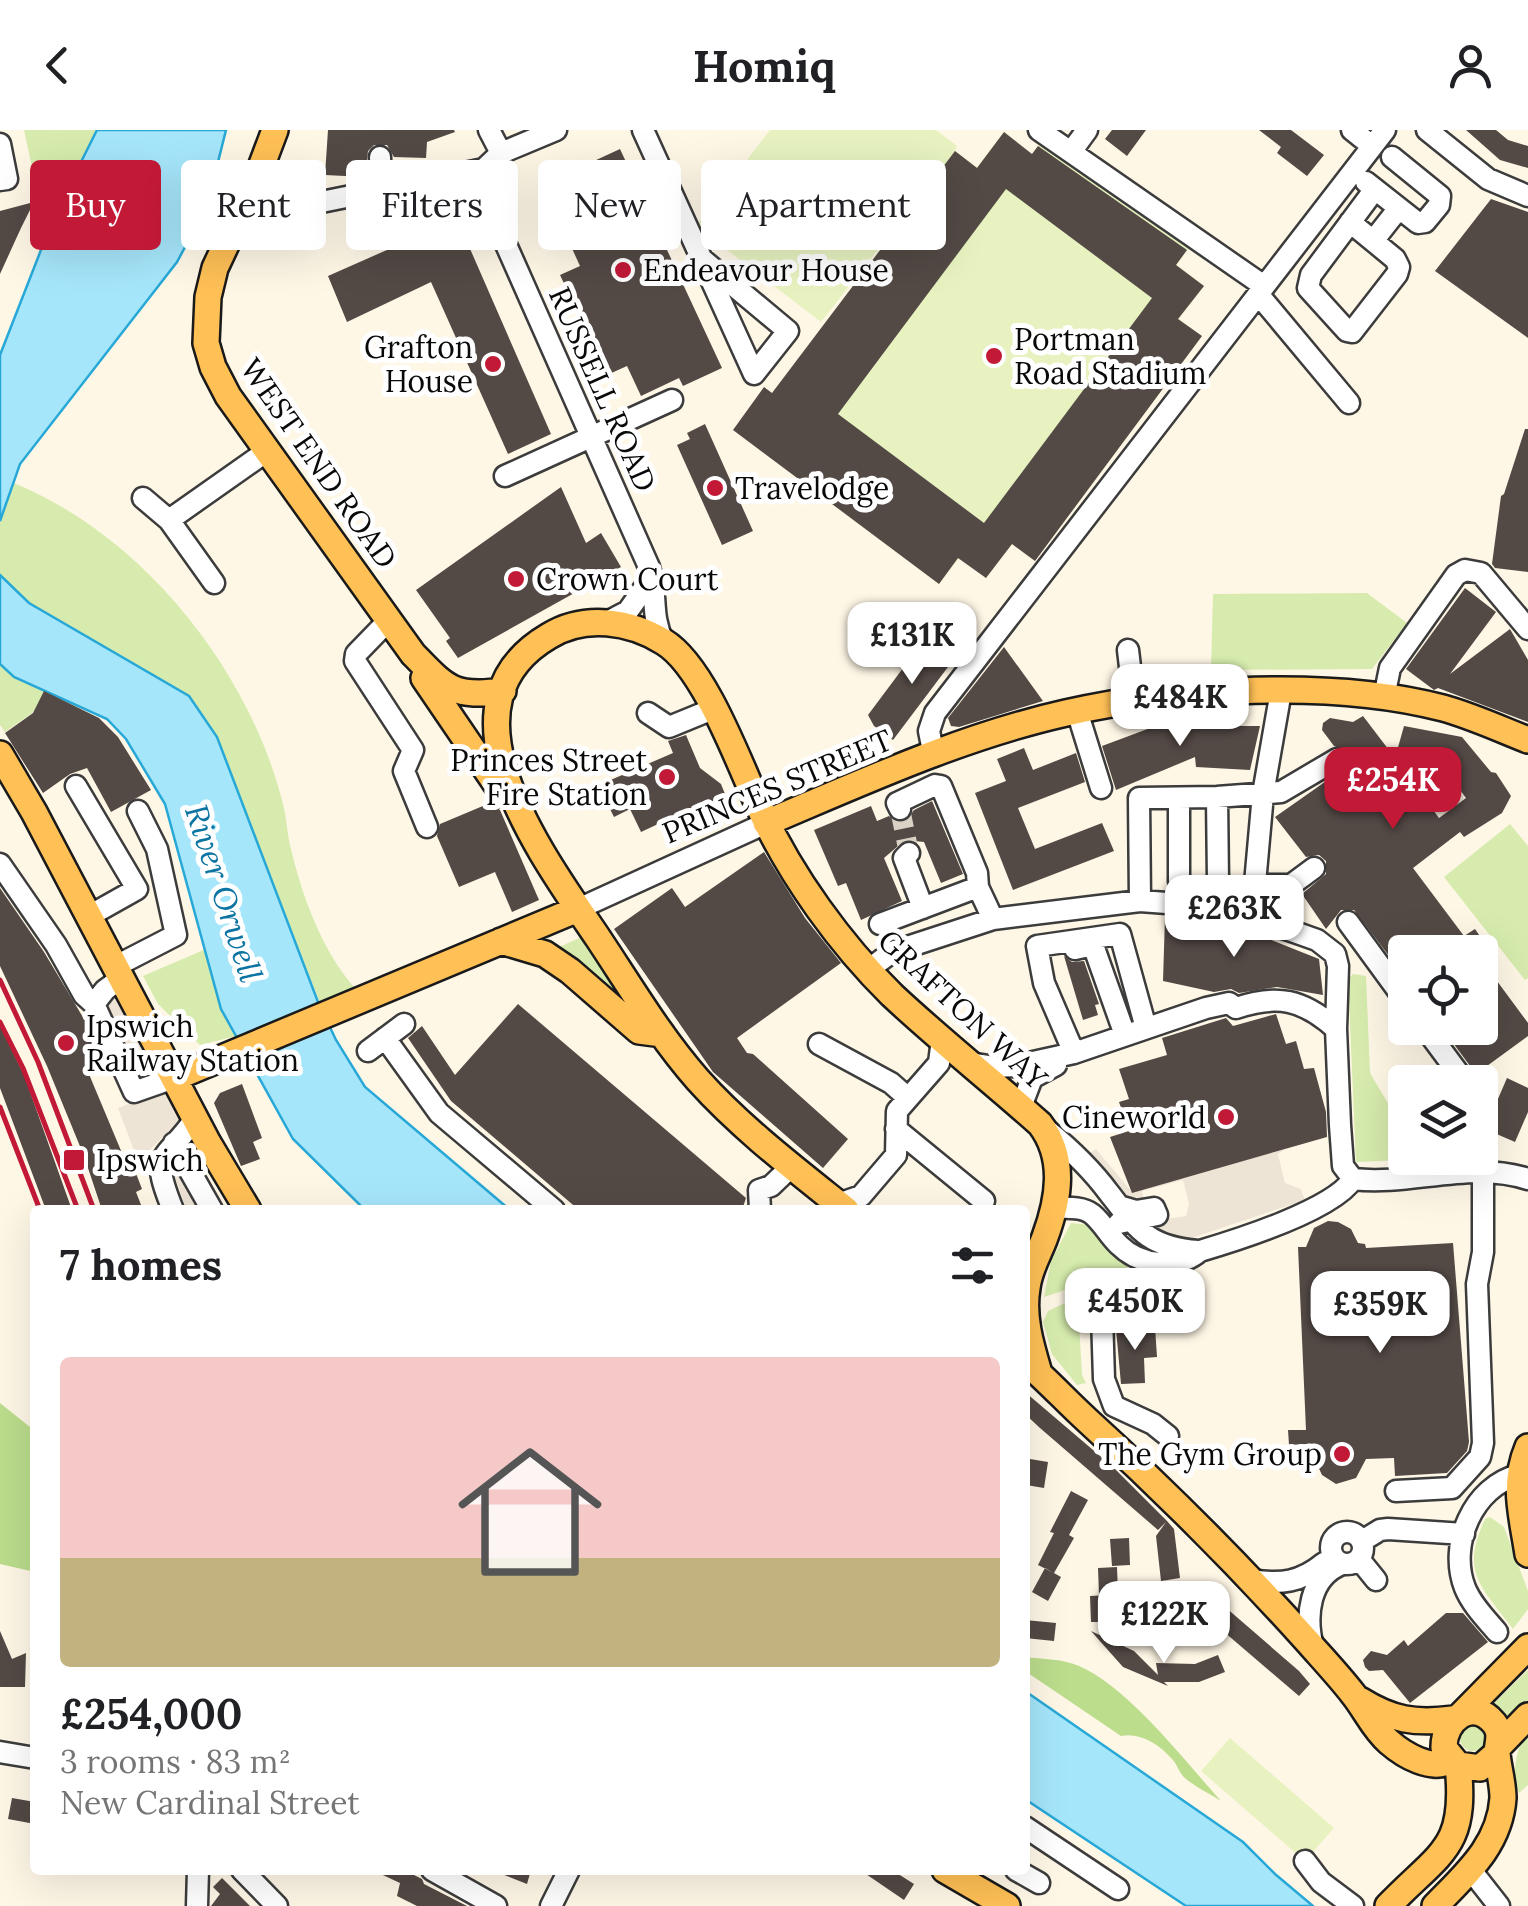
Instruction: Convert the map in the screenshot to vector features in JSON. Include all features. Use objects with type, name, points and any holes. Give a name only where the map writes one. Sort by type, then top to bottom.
[{"type":"main road","name":"WEST END ROAD","points":[[275,130],[255,184],[215,268],[205,321],[213,367],[228,396],[412,654],[427,683],[524,822]]},
{"type":"main road","points":[[766,823],[692,669],[663,642],[642,631],[607,622],[588,623],[550,634],[516,664],[503,691],[497,719],[498,746],[507,784],[524,822],[662,1034],[700,1082],[840,1205]]},
{"type":"main road","name":"WEST END ROAD","points":[[412,654],[444,686],[456,692],[476,695],[503,691]]},
{"type":"main road","name":"PRINCES STREET","points":[[766,823],[1022,725],[1077,710],[1134,701],[1281,691],[1384,697],[1469,716],[1528,740]]},
{"type":"main road","points":[[0,754],[245,1205]]},
{"type":"main road","points":[[0,776],[48,842]]},
{"type":"main road","points":[[786,854],[788,835],[813,804]]},
{"type":"main road","name":"GRAFTON WAY","points":[[766,823],[826,916],[868,970],[1050,1137],[1057,1157],[1051,1213],[1030,1277]]},
{"type":"main road","points":[[527,930],[553,898],[555,872]]},
{"type":"main road","name":"PRINCES STREET","points":[[174,1078],[578,909]]},
{"type":"main road","points":[[500,940],[545,954],[570,970],[639,1030],[662,1034]]},
{"type":"main road","points":[[1030,1240],[1051,1213]]},
{"type":"main road","name":"GRAFTON WAY","points":[[1032,1368],[1167,1492],[1252,1580],[1356,1697],[1367,1719],[1398,1749],[1428,1763],[1454,1762]]},
{"type":"main road","points":[[1527,1542],[1518,1503],[1518,1475],[1528,1447]]},
{"type":"main road","points":[[1388,1906],[1437,1858],[1454,1835],[1460,1816],[1454,1762],[1444,1748],[1444,1736],[1457,1717],[1528,1647]]},
{"type":"main road","points":[[1356,1697],[1391,1718],[1420,1723],[1478,1713],[1487,1716],[1498,1732],[1502,1804],[1490,1844],[1478,1869],[1436,1906]]},
{"type":"main road","points":[[1454,1762],[1480,1768],[1528,1716]]},
{"type":"main road","points":[[954,1875],[1007,1906]]},
{"type":"street","points":[[489,130],[501,154]]},
{"type":"street","points":[[494,160],[556,130]]},
{"type":"street","points":[[643,130],[754,374],[788,330],[703,260]]},
{"type":"street","points":[[1039,130],[1261,290],[1349,403]]},
{"type":"street","points":[[1071,152],[1087,130]]},
{"type":"street","points":[[934,756],[929,731],[935,712],[1379,138],[1352,130]]},
{"type":"street","points":[[1426,130],[1488,179],[1528,196]]},
{"type":"street","points":[[0,144],[6,179],[0,180]]},
{"type":"street","points":[[1353,172],[1422,224],[1441,200],[1392,157]]},
{"type":"street","points":[[1350,222],[1395,258],[1399,266],[1397,274],[1352,332],[1308,288],[1308,281],[1350,222],[1375,189]]},
{"type":"street","points":[[1373,241],[1398,208]]},
{"type":"street","name":"RUSSELL ROAD","points":[[508,250],[652,577],[652,611],[663,642]]},
{"type":"street","points":[[505,476],[672,400]]},
{"type":"street","points":[[169,520],[267,451]]},
{"type":"street","points":[[143,498],[169,520],[214,583]]},
{"type":"street","points":[[1384,697],[1390,668],[1456,575],[1465,570],[1481,573],[1528,629]]},
{"type":"street","points":[[607,622],[628,610],[652,577]]},
{"type":"street","points":[[388,620],[356,654],[355,661],[413,750],[404,771],[427,827]]},
{"type":"street","points":[[1128,650],[1134,701]]},
{"type":"street","points":[[1252,918],[1263,794],[1281,691]]},
{"type":"street","points":[[648,713],[668,726],[713,709]]},
{"type":"street","points":[[1077,710],[1101,788]]},
{"type":"street","points":[[1140,901],[1139,798],[1281,792],[1337,759]]},
{"type":"street","points":[[76,786],[137,888],[89,916]]},
{"type":"street","points":[[900,809],[897,802],[941,786],[993,919]]},
{"type":"street","points":[[1216,797],[1218,882]]},
{"type":"street","points":[[1179,798],[1179,881]]},
{"type":"street","points":[[94,1004],[117,973],[176,935],[157,849],[138,811]]},
{"type":"street","name":"PRINCES STREET","points":[[578,909],[766,823]]},
{"type":"street","points":[[906,856],[922,908]]},
{"type":"street","points":[[0,864],[56,945],[84,995],[94,1004],[134,1092],[174,1078]]},
{"type":"street","points":[[1257,886],[1292,885],[1314,868]]},
{"type":"street","points":[[880,924],[978,887]]},
{"type":"street","points":[[868,970],[892,952],[993,919],[1140,901],[1180,904],[1252,918],[1328,946],[1338,966],[1336,1030],[1342,1166],[1353,1179]]},
{"type":"street","points":[[1348,922],[1388,977]]},
{"type":"street","points":[[1074,1052],[1041,973],[1037,946],[1120,934],[1146,1028]]},
{"type":"street","points":[[1041,973],[1048,954],[1093,945],[1125,1035]]},
{"type":"street","points":[[970,1062],[1004,1068],[1074,1052],[1206,1008],[1229,1003],[1236,1008],[1264,998],[1308,1008],[1336,1030]]},
{"type":"street","points":[[404,1024],[376,1044],[440,1112],[548,1205]]},
{"type":"street","points":[[846,1205],[862,1196],[896,1155],[897,1111],[939,1063],[942,1039]]},
{"type":"street","points":[[819,1044],[891,1083],[908,1098]]},
{"type":"street","points":[[1020,1107],[1032,1078],[1074,1052]]},
{"type":"street","points":[[170,1205],[159,1164],[195,1119]]},
{"type":"street","points":[[1040,1124],[1063,1143],[1148,1238],[1164,1246],[1200,1251]]},
{"type":"street","points":[[896,1129],[984,1201]]},
{"type":"street","points":[[174,1143],[209,1205]]},
{"type":"street","points":[[760,1205],[760,1190],[793,1165]]},
{"type":"street","points":[[1498,1171],[1528,1178]]},
{"type":"street","points":[[1051,1213],[1083,1209],[1123,1249],[1160,1264],[1192,1258],[1200,1251],[1284,1221],[1342,1192],[1353,1179],[1393,1175]]},
{"type":"street","points":[[1396,1491],[1452,1488],[1480,1457],[1477,1284],[1483,1252],[1475,1175]]},
{"type":"street","points":[[1102,1224],[1125,1214]]},
{"type":"street","points":[[1160,1264],[1171,1288],[1164,1312],[1102,1316],[1104,1378],[1114,1406],[1153,1424],[1168,1436]]},
{"type":"street","points":[[1472,1467],[1493,1485]]},
{"type":"street","points":[[1497,1632],[1464,1586],[1460,1556],[1473,1511],[1493,1485],[1518,1475]]},
{"type":"street","points":[[1313,1647],[1308,1630],[1311,1600],[1318,1584],[1380,1530],[1464,1534]]},
{"type":"street","points":[[1252,1580],[1271,1584],[1295,1581],[1349,1555]]},
{"type":"street","points":[[1349,1555],[1376,1580]]},
{"type":"street","points":[[0,1752],[30,1757]]},
{"type":"street","points":[[1030,1830],[1118,1889]]},
{"type":"street","points":[[1305,1861],[1321,1882],[1353,1906]]},
{"type":"street","points":[[1478,1869],[1499,1906]]},
{"type":"street","points":[[1478,1869],[1512,1906]]},
{"type":"street","points":[[198,1875],[198,1906]]},
{"type":"street","points":[[247,1875],[276,1906]]},
{"type":"street","points":[[441,1875],[496,1906]]},
{"type":"street","points":[[551,1906],[566,1875]]},
{"type":"street","points":[[1025,1875],[1039,1883]]},
{"type":"green space","points":[[24,130],[97,130],[82,160],[30,160]]},
{"type":"green space","name":"Portman Road Stadium","points":[[770,130],[936,130],[977,167],[1004,132],[1032,154],[1045,137],[1190,246],[1177,265],[1204,286],[1179,319],[1202,336],[1035,561],[1012,544],[986,578],[959,558],[939,584],[792,474],[838,414],[786,375],[880,250],[946,250],[946,160],[747,160]]},
{"type":"green space","name":"Portman Road Stadium","points":[[727,250],[877,250],[821,322]]},
{"type":"green space","points":[[14,483],[61,506],[147,572],[217,657],[245,704],[283,804],[291,849],[309,909],[338,966],[364,997],[327,1021],[217,737],[189,696],[28,603],[0,575],[0,521]]},
{"type":"green space","points":[[1367,593],[1407,623],[1372,669],[1211,670],[1213,594]]},
{"type":"green space","points":[[0,664],[14,677],[50,693],[32,713],[5,732],[0,725]]},
{"type":"green space","points":[[1510,824],[1528,846],[1528,978],[1525,980],[1498,946],[1498,935],[1490,935],[1444,877]]},
{"type":"green space","points":[[586,935],[640,1018],[556,954],[559,947]]},
{"type":"green space","points":[[206,949],[221,1009],[236,1036],[200,1045],[158,1004],[143,976]]},
{"type":"green space","points":[[1353,974],[1366,976],[1370,1073],[1388,1103],[1388,1161],[1356,1162],[1348,979]]},
{"type":"green space","points":[[1071,1223],[1091,1225],[1133,1263],[1123,1271],[1044,1297],[1051,1261]]},
{"type":"green space","points":[[1063,1304],[1078,1306],[1082,1375],[1086,1383],[1077,1385],[1052,1354],[1043,1322],[1048,1311]]},
{"type":"green space","points":[[0,1403],[30,1427],[30,1571],[0,1564]]},
{"type":"green space","points":[[1490,1517],[1504,1527],[1528,1591],[1528,1609],[1513,1629],[1483,1590],[1474,1566],[1478,1537],[1485,1519]]},
{"type":"green space","points":[[1030,1658],[1079,1666],[1117,1690],[1155,1726],[1221,1801],[1186,1779],[1156,1745],[1135,1736],[1121,1736],[1030,1674]]},
{"type":"green space","points":[[1528,1670],[1528,1703],[1511,1722],[1493,1704]]},
{"type":"green space","points":[[1473,1725],[1482,1729],[1486,1738],[1482,1747],[1473,1751],[1464,1747],[1460,1738],[1464,1729]]},
{"type":"green space","points":[[1528,1729],[1528,1785],[1519,1793],[1516,1761]]},
{"type":"green space","points":[[1230,1738],[1334,1828],[1305,1861],[1201,1771]]},
{"type":"shaded area","points":[[116,994],[155,1067],[147,1077],[106,1006],[110,996]]},
{"type":"shaded area","points":[[160,1092],[167,1094],[180,1119],[150,1150],[144,1177],[118,1108]]},
{"type":"shaded area","points":[[1096,1149],[1132,1192],[1285,1149],[1278,1154],[1285,1183],[1301,1189],[1305,1200],[1180,1242],[1144,1230],[1153,1221],[1186,1216],[1189,1204],[1183,1180],[1142,1191],[1145,1205],[1127,1203],[1088,1154]]},
{"type":"shaded area","points":[[174,1161],[201,1205],[185,1205],[172,1170]]},
{"type":"water","points":[[97,130],[226,130],[218,160],[181,160],[183,250],[20,464],[0,521],[0,355],[41,250],[161,250],[161,160],[82,160]]},
{"type":"water","name":"River Orwell","points":[[0,575],[29,603],[189,696],[217,737],[318,1002],[365,1087],[504,1205],[360,1205],[293,1139],[221,1009],[165,804],[126,739],[107,719],[14,677],[0,664]]},
{"type":"water","points":[[1030,1694],[1243,1842],[1313,1906],[1186,1906],[1030,1802]]},
{"type":"building","points":[[328,130],[455,132],[427,142],[426,158],[394,157],[387,145],[374,145],[367,160],[346,160],[346,176],[326,175]]},
{"type":"building","points":[[1112,130],[1146,130],[1127,156],[1105,139]]},
{"type":"building","points":[[1259,130],[1291,130],[1324,155],[1307,176],[1277,153],[1281,147]]},
{"type":"building","points":[[1466,130],[1496,130],[1508,140],[1528,146],[1528,168],[1500,160]]},
{"type":"building","points":[[1004,132],[1032,154],[1038,146],[1187,250],[1176,265],[1204,286],[1178,319],[1202,336],[1035,561],[1012,544],[986,578],[958,558],[939,584],[733,430],[764,387],[772,393],[880,250],[946,250],[946,163],[955,151],[977,168]],"holes":[[[1006,189],[1152,298],[984,523],[838,414]]]},
{"type":"building","name":"Endeavour House","points":[[620,149],[625,160],[596,160]]},
{"type":"building","points":[[1491,199],[1528,212],[1528,338],[1435,271]]},
{"type":"building","points":[[30,203],[0,274],[0,211]]},
{"type":"building","points":[[387,250],[471,250],[551,434],[508,454],[431,282],[347,322],[328,276]]},
{"type":"building","name":"Endeavour House","points":[[573,250],[667,250],[722,368],[683,386],[679,378],[641,396],[627,366],[607,375],[560,275],[580,266]]},
{"type":"building","name":"Travelodge","points":[[705,424],[753,531],[722,545],[677,445],[690,439],[687,433]]},
{"type":"building","points":[[1525,429],[1528,572],[1495,568],[1492,564],[1501,496]]},
{"type":"building","name":"Crown Court","points":[[561,487],[586,543],[601,533],[621,567],[458,658],[446,641],[450,638],[416,590]]},
{"type":"building","points":[[1465,588],[1496,612],[1450,674],[1510,629],[1528,660],[1528,722],[1438,688],[1434,690],[1406,669]]},
{"type":"building","points":[[942,637],[960,651],[893,740],[874,726],[868,715],[921,644],[930,652]]},
{"type":"building","points":[[1004,647],[1043,701],[959,727],[951,726],[948,718]]},
{"type":"building","points":[[44,691],[99,718],[118,737],[151,790],[111,812],[87,768],[70,774],[43,793],[5,733],[33,713]]},
{"type":"building","points":[[1363,716],[1395,758],[1404,726],[1462,737],[1496,773],[1511,796],[1502,813],[1464,837],[1460,832],[1413,868],[1463,935],[1388,935],[1388,955],[1354,910],[1341,910],[1326,929],[1302,894],[1326,874],[1326,861],[1319,855],[1306,857],[1275,817],[1349,765],[1348,751],[1334,746],[1322,730],[1323,723],[1330,718],[1353,722]],"holes":[[[1395,759],[1442,765],[1466,798],[1439,818]]]},
{"type":"building","points":[[1177,718],[1186,723],[1198,719],[1212,726],[1260,726],[1250,770],[1196,767],[1195,757],[1116,790],[1102,746]]},
{"type":"building","name":"Princes Street Fire Station","points":[[686,735],[700,768],[721,784],[727,799],[720,813],[694,827],[673,817],[641,832],[630,809],[614,817],[605,799],[613,795],[606,782],[673,753],[668,741]]},
{"type":"building","points":[[1024,748],[1033,770],[1076,753],[1085,782],[1018,808],[1035,849],[1102,823],[1114,851],[1013,890],[975,793],[1006,781],[997,759]]},
{"type":"building","points":[[932,801],[963,874],[941,883],[924,842],[905,840],[884,858],[902,901],[861,920],[846,883],[838,886],[814,830],[871,806],[877,821],[889,816],[898,823],[905,822],[914,810]]},
{"type":"building","points":[[490,803],[500,810],[539,900],[512,912],[495,872],[459,887],[437,836],[440,824]]},
{"type":"building","points":[[764,852],[805,918],[841,963],[737,1038],[747,1053],[753,1054],[848,1139],[823,1168],[713,1072],[614,929],[672,888],[685,907]]},
{"type":"building","name":"Ipswich Railway Station","points":[[0,888],[90,1029],[101,1060],[86,1067],[127,1165],[132,1163],[142,1189],[136,1192],[141,1205],[100,1205],[47,1066],[0,966]]},
{"type":"building","points":[[1165,917],[1246,930],[1319,959],[1323,995],[1277,987],[1214,992],[1163,981]]},
{"type":"building","points":[[1064,956],[1072,962],[1084,961],[1099,1004],[1095,1005],[1098,1015],[1083,1020]]},
{"type":"building","points":[[1498,982],[1528,1023],[1528,1036],[1488,1065],[1469,1065],[1455,1045],[1498,1045]]},
{"type":"building","points":[[518,1004],[746,1198],[744,1205],[573,1205],[451,1101],[408,1038],[422,1026],[455,1075]]},
{"type":"building","name":"Cineworld","points":[[1276,1014],[1286,1044],[1296,1041],[1304,1069],[1314,1068],[1326,1112],[1327,1137],[1132,1193],[1110,1137],[1129,1131],[1119,1102],[1129,1099],[1119,1069],[1167,1055],[1162,1038],[1226,1018],[1233,1026]]},
{"type":"building","points":[[0,1026],[24,1075],[70,1205],[44,1205],[0,1088]]},
{"type":"building","points":[[1507,1078],[1528,1088],[1528,1112],[1515,1142],[1498,1135],[1498,1099]]},
{"type":"building","points":[[242,1084],[262,1138],[253,1142],[260,1159],[241,1166],[214,1103],[220,1093]]},
{"type":"building","points":[[1328,1221],[1351,1229],[1358,1243],[1366,1248],[1453,1243],[1469,1442],[1467,1451],[1447,1473],[1395,1476],[1394,1458],[1366,1459],[1356,1478],[1336,1484],[1322,1475],[1315,1460],[1307,1461],[1306,1444],[1289,1445],[1288,1430],[1306,1430],[1298,1247],[1306,1247],[1314,1228]]},
{"type":"building","points":[[1190,1273],[1191,1306],[1180,1306],[1184,1291],[1180,1275]]},
{"type":"building","points":[[1155,1327],[1157,1357],[1144,1358],[1145,1383],[1121,1384],[1116,1329]]},
{"type":"building","points":[[1030,1396],[1113,1467],[1174,1529],[1180,1578],[1161,1581],[1156,1536],[1166,1522],[1158,1530],[1030,1419]]},
{"type":"building","points":[[1030,1459],[1048,1462],[1044,1488],[1030,1486]]},
{"type":"building","points":[[1071,1491],[1088,1500],[1069,1535],[1074,1538],[1054,1573],[1038,1565]]},
{"type":"building","points":[[1129,1538],[1130,1565],[1112,1566],[1110,1539]]},
{"type":"building","points":[[1117,1567],[1118,1594],[1099,1595],[1098,1568]]},
{"type":"building","points":[[1045,1568],[1061,1577],[1048,1601],[1032,1592]]},
{"type":"building","points":[[1109,1595],[1109,1622],[1091,1622],[1090,1596]]},
{"type":"building","points":[[1217,1600],[1299,1671],[1310,1684],[1299,1696],[1202,1613],[1205,1620],[1152,1629],[1150,1611]]},
{"type":"building","points":[[1446,1613],[1463,1613],[1488,1642],[1410,1703],[1383,1670],[1369,1671],[1365,1667],[1363,1660],[1371,1651],[1387,1655],[1404,1640],[1408,1646]]},
{"type":"building","points":[[1030,1620],[1056,1623],[1054,1641],[1030,1639]]},
{"type":"building","points":[[0,1631],[12,1659],[26,1653],[25,1687],[0,1687]]},
{"type":"building","points":[[1091,1631],[1134,1651],[1158,1675],[1156,1663],[1195,1664],[1218,1655],[1225,1672],[1199,1682],[1164,1682],[1168,1686],[1123,1667]]},
{"type":"building","points":[[12,1798],[30,1801],[30,1823],[8,1819]]},
{"type":"building","points":[[383,1875],[414,1875],[467,1906],[417,1906],[397,1896],[400,1883]]},
{"type":"building","points":[[504,1875],[530,1875],[527,1884]]},
{"type":"building","points":[[867,1875],[900,1875],[914,1884],[904,1900]]},
{"type":"building","points":[[222,1878],[250,1906],[211,1906],[220,1894],[213,1887]]},
{"type":"tunnel","points":[[900,809],[909,853]]},
{"type":"railway","points":[[0,980],[38,1062],[92,1205]]},
{"type":"railway","points":[[0,1022],[23,1068],[76,1205]]},
{"type":"railway","points":[[0,1107],[38,1205]]},
{"type":"place","name":"Endeavour House","points":[[623,270]]},
{"type":"place","name":"Portman Road Stadium","points":[[994,356]]},
{"type":"place","name":"Grafton House","points":[[493,364]]},
{"type":"place","name":"Travelodge","points":[[715,488]]},
{"type":"place","name":"Crown Court","points":[[516,579]]},
{"type":"place","name":"Princes Street Fire Station","points":[[667,777]]},
{"type":"place","name":"Ipswich Railway Station","points":[[66,1043]]},
{"type":"place","name":"Cineworld","points":[[1226,1117]]},
{"type":"place","name":"Ipswich","points":[[74,1160]]},
{"type":"place","name":"The Gym Group","points":[[1342,1454]]}]
